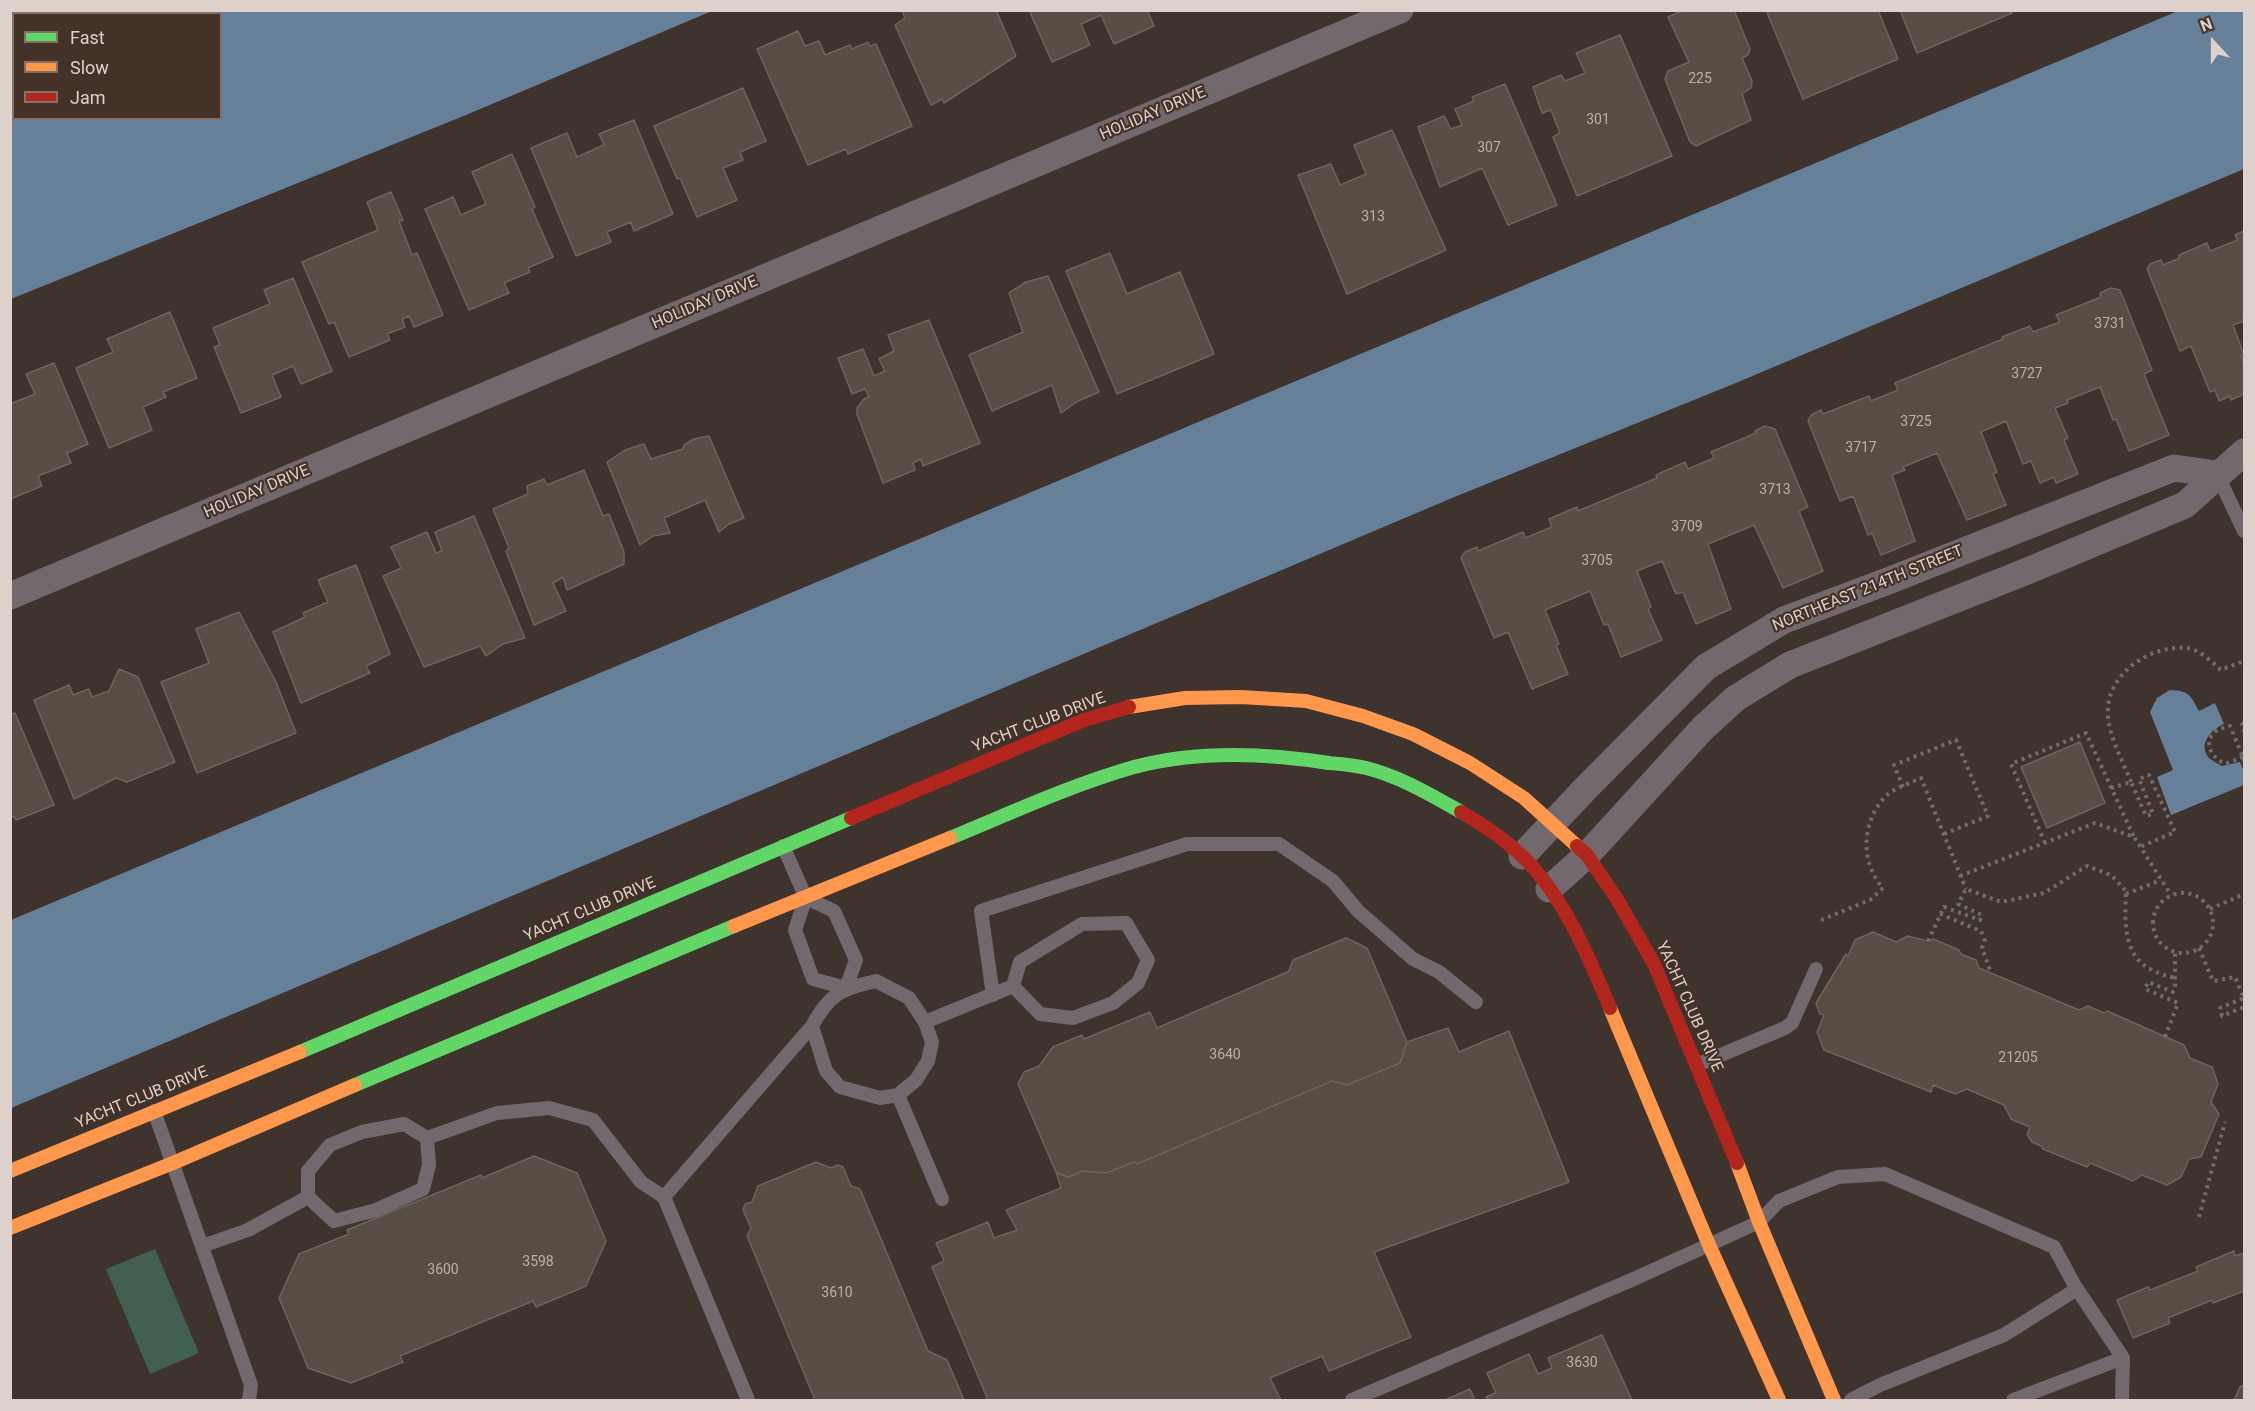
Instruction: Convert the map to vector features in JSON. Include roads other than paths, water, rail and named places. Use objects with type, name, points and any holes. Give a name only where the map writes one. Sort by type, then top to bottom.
[{"type":"street","name":"HOLIDAY DRIVE","points":[[10,596],[1400,10]]},
{"type":"street","points":[[1549,889],[1587,855],[1703,728],[1736,698],[1790,665],[2025,572],[2185,505],[2244,452]]},
{"type":"street","name":"NORTHEAST 214TH STREET","points":[[1522,856],[1706,667],[1784,620],[2174,468],[2217,474]]},
{"type":"street","points":[[1706,667],[1736,698]]},
{"type":"street","name":"YACHT CLUB DRIVE","points":[[10,1171],[329,1040],[1084,720],[1128,707],[1185,698],[1241,697],[1306,701],[1363,716],[1413,734],[1470,763],[1524,798],[1587,855],[1617,899],[1654,964],[1729,1140],[1759,1222],[1834,1401]]},
{"type":"street","points":[[10,1228],[173,1163],[627,969],[1071,789],[1135,767],[1198,757],[1236,754],[1304,759],[1366,768],[1420,789],[1477,821],[1522,856],[1549,889],[1572,926],[1604,994],[1709,1245],[1779,1401]]},
{"type":"lane","points":[[2217,474],[2244,531]]},
{"type":"lane","points":[[993,995],[981,911],[1187,844],[1279,844],[1333,881],[1358,911],[1413,959],[1439,972],[1476,1002]]},
{"type":"lane","points":[[783,846],[806,898],[834,912],[840,923],[856,960],[846,988]]},
{"type":"lane","points":[[806,898],[795,930],[813,979],[846,988]]},
{"type":"lane","points":[[925,1022],[1013,986],[1020,962],[1082,924],[1126,923],[1148,960],[1138,983],[1113,1003],[1074,1018],[1040,1014],[1013,986]]},
{"type":"lane","points":[[1697,1065],[1792,1023],[1816,969]]},
{"type":"lane","points":[[664,1197],[812,1026],[823,1005],[846,988],[876,981],[909,998],[925,1022],[932,1042],[928,1060],[916,1080],[898,1095],[880,1098],[840,1087],[826,1071],[812,1026]]},
{"type":"lane","points":[[898,1095],[942,1199]]},
{"type":"lane","points":[[427,1138],[497,1113],[549,1108],[593,1120],[641,1182],[664,1197],[748,1401]]},
{"type":"lane","points":[[154,1111],[251,1385],[249,1401]]},
{"type":"lane","points":[[404,1124],[427,1138],[429,1165],[423,1189],[376,1210],[334,1221],[308,1197],[308,1171],[330,1145],[362,1132],[404,1124]]},
{"type":"lane","points":[[1352,1401],[1625,1283],[1759,1222],[1779,1201],[1838,1177],[1885,1174],[2054,1247],[2123,1358],[2122,1401]]},
{"type":"lane","points":[[202,1246],[248,1230],[308,1197]]},
{"type":"lane","points":[[1851,1401],[1880,1385],[2004,1335],[2078,1289]]},
{"type":"lane","points":[[2013,1401],[2123,1358]]},
{"type":"water","points":[[206,10],[712,10],[466,115],[11,299],[11,92],[12,120],[222,120],[222,12],[201,12]]},
{"type":"water","points":[[2178,11],[2244,11],[2244,169],[1731,385],[1452,498],[11,1108],[11,920]]},
{"type":"water","points":[[2170,690],[2188,694],[2199,711],[2215,703],[2224,724],[2215,729],[2205,742],[2206,753],[2209,758],[2222,766],[2240,762],[2244,772],[2244,785],[2171,815],[2157,777],[2173,770],[2150,712],[2157,698]]}]
